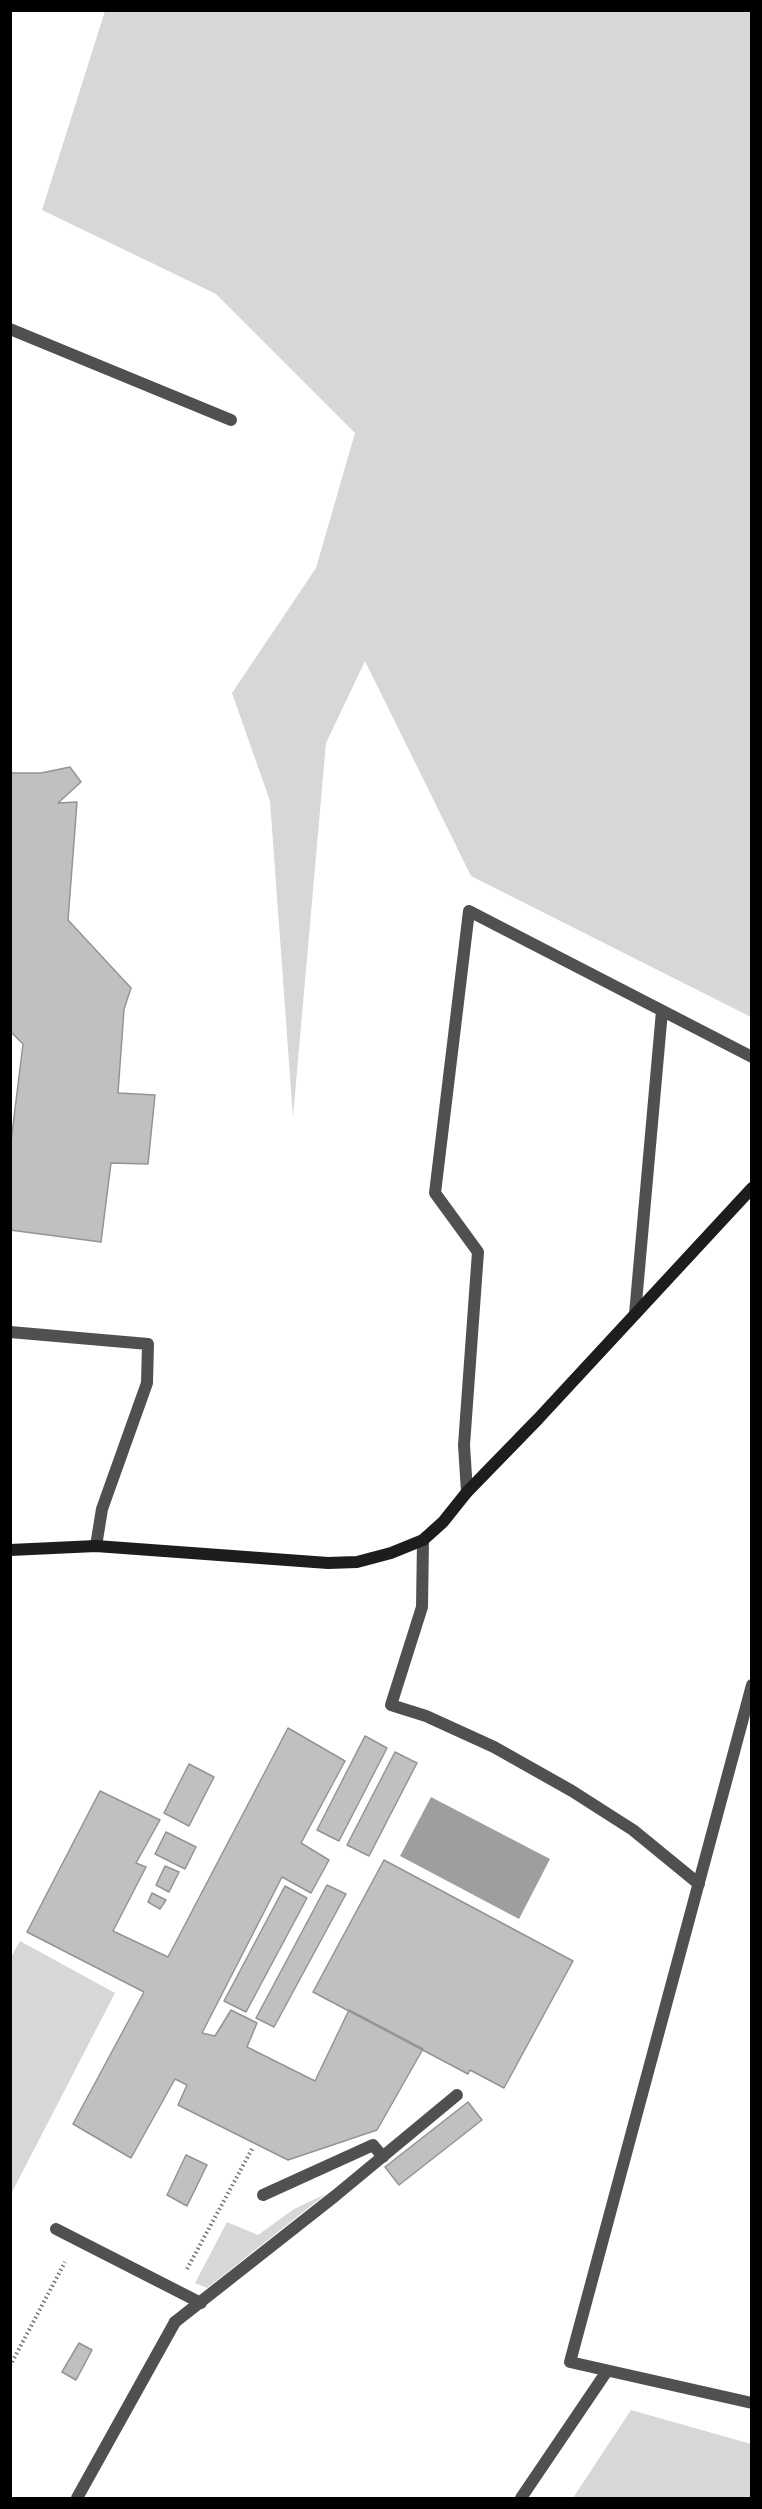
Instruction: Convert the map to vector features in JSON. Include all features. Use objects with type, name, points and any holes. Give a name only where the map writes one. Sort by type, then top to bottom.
[{"type":"street","points":[[10,329],[231,420]]},
{"type":"street","points":[[467,1492],[464,1445],[478,1252],[435,1193],[469,911],[752,1057]]},
{"type":"street","points":[[635,1314],[662,1011]]},
{"type":"street","points":[[10,1550],[96,1546],[328,1563],[357,1562],[391,1553],[423,1540],[443,1522],[467,1492],[538,1419],[752,1188]]},
{"type":"street","points":[[10,1332],[148,1344],[147,1383],[102,1509],[96,1546]]},
{"type":"street","points":[[423,1540],[422,1607],[391,1706],[426,1716],[514,1758],[633,1830],[699,1884]]},
{"type":"street","points":[[752,1685],[748,1719],[699,1884],[570,2362],[752,2403]]},
{"type":"street","points":[[77,2499],[175,2322],[457,2095]]},
{"type":"street","points":[[263,2195],[373,2145],[382,2157]]},
{"type":"street","points":[[56,2229],[201,2303]]},
{"type":"street","points":[[521,2499],[607,2371]]},
{"type":"path","points":[[182,2278],[252,2150]]},
{"type":"path","points":[[10,2366],[76,2240]]},
{"type":"shaded area","points":[[105,11],[751,11],[751,1017],[471,876],[365,661],[326,743],[293,1117],[270,801],[232,693],[316,568],[355,433],[216,294],[42,210]]},
{"type":"shaded area","points":[[431,1797],[550,1859],[519,1919],[400,1856]]},
{"type":"shaded area","points":[[20,1941],[115,1993],[11,2194],[10,1959]]},
{"type":"shaded area","points":[[326,2194],[207,2288],[195,2283],[227,2222],[258,2235],[294,2209]]},
{"type":"shaded area","points":[[631,2410],[751,2444],[751,2498],[573,2498]]},
{"type":"building","points":[[70,767],[81,782],[58,803],[77,802],[68,920],[131,988],[124,1009],[118,1093],[155,1095],[148,1164],[111,1163],[101,1242],[10,1230],[10,1150],[23,1044],[10,1031],[10,773],[41,773]]},
{"type":"building","points":[[288,1728],[345,1761],[301,1843],[329,1860],[311,1893],[282,1877],[202,2033],[215,2036],[231,2010],[257,2023],[247,2047],[315,2081],[349,2010],[423,2049],[377,2130],[288,2160],[178,2105],[187,2085],[175,2079],[131,2158],[73,2124],[144,1992],[27,1932],[100,1791],[160,1820],[136,1863],[146,1867],[113,1931],[168,1957]]},
{"type":"building","points":[[365,1736],[387,1748],[339,1841],[317,1830]]},
{"type":"building","points":[[395,1752],[417,1763],[369,1856],[347,1845]]},
{"type":"building","points":[[189,1764],[214,1777],[189,1826],[164,1813]]},
{"type":"building","points":[[166,1832],[196,1847],[185,1869],[155,1854]]},
{"type":"building","points":[[384,1860],[573,1961],[504,2088],[470,2070],[468,2074],[313,1992]]},
{"type":"building","points":[[165,1866],[179,1872],[169,1892],[156,1885]]},
{"type":"building","points":[[327,1885],[346,1894],[274,2027],[256,2018]]},
{"type":"building","points":[[285,1886],[307,1898],[246,2012],[224,2001]]},
{"type":"building","points":[[152,1893],[166,1900],[160,1909],[148,1902]]},
{"type":"building","points":[[468,2102],[482,2120],[399,2185],[385,2167]]},
{"type":"building","points":[[186,2155],[207,2165],[187,2206],[167,2195]]},
{"type":"building","points":[[79,2343],[92,2350],[76,2380],[62,2372]]}]
